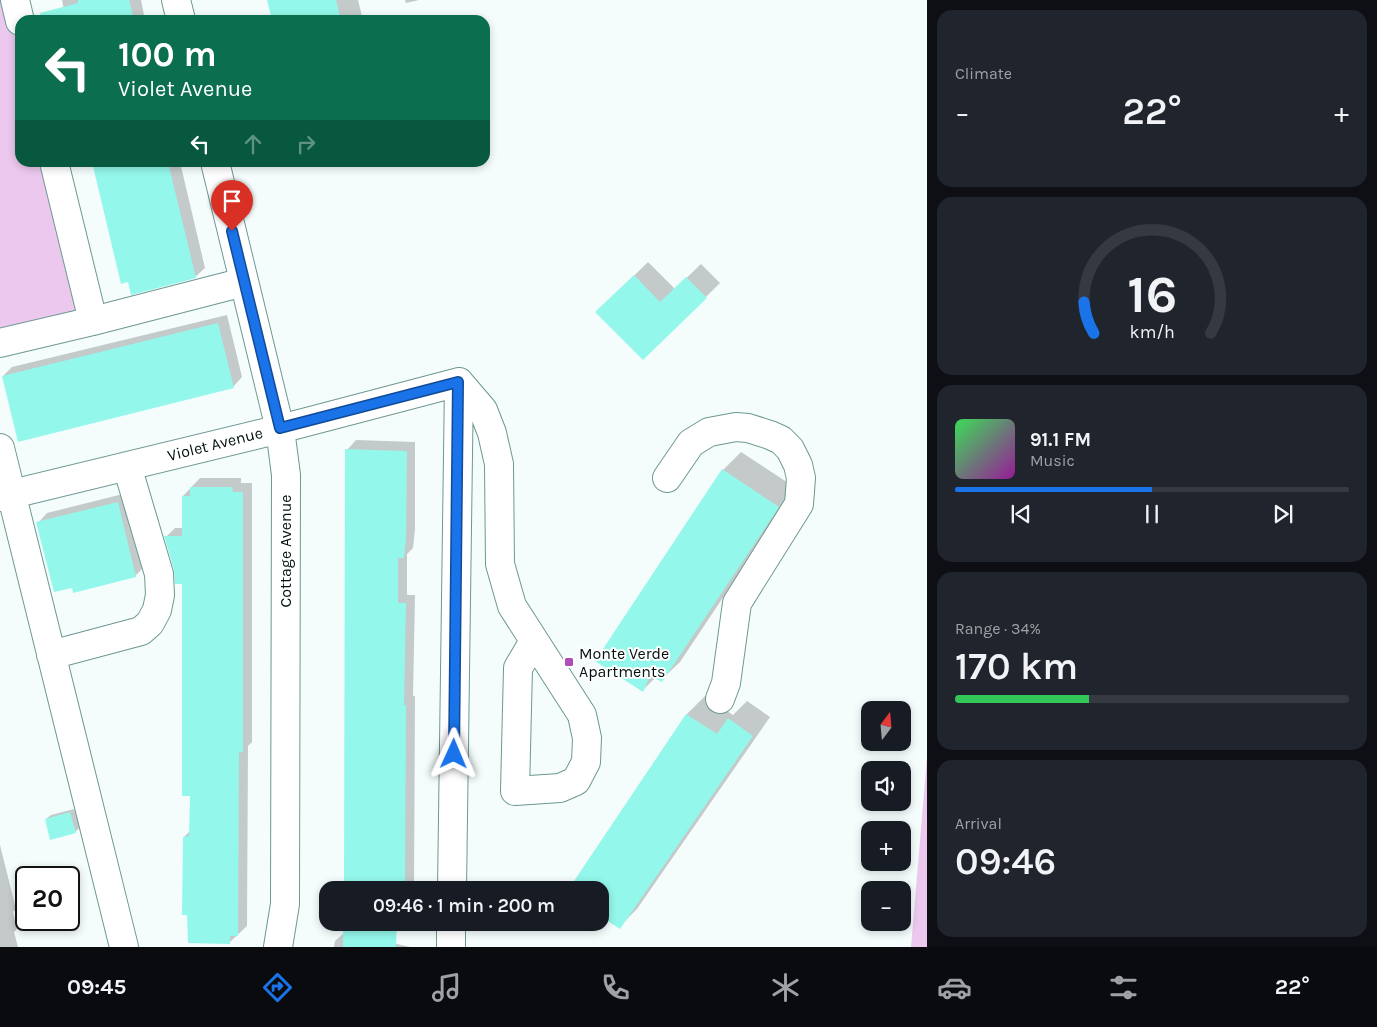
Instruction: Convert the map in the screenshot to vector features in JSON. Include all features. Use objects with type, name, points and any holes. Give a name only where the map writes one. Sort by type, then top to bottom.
[{"type":"street","points":[[15,0],[19,15]]},
{"type":"street","points":[[176,0],[180,15]]},
{"type":"street","points":[[55,167],[93,321]]},
{"type":"street","name":"Cottage Avenue","points":[[217,167],[280,428],[286,475],[285,904],[278,947]]},
{"type":"street","points":[[0,343],[244,282]]},
{"type":"street","points":[[458,382],[483,410],[492,432],[499,464],[500,564],[512,606],[582,715],[587,738],[586,762],[576,781],[560,788],[515,790],[518,668],[534,641]]},
{"type":"street","points":[[452,881],[458,382]]},
{"type":"street","name":"Violet Avenue","points":[[5,495],[280,428],[458,382]]},
{"type":"street","points":[[667,478],[690,443],[709,432],[736,427],[748,428],[781,440],[790,449],[798,465],[801,478],[799,504],[737,603],[726,682],[720,699]]},
{"type":"street","points":[[0,448],[5,495],[51,655],[124,947]]},
{"type":"street","points":[[51,655],[141,631],[150,622],[157,610],[160,595],[159,574],[127,466]]},
{"type":"street","points":[[451,931],[451,947]]},
{"type":"shaded area","points":[[0,0],[6,0],[15,35],[15,167],[47,167],[84,318],[0,337]]},
{"type":"shaded area","points":[[927,757],[927,947],[911,947]]},
{"type":"building","points":[[78,0],[129,0],[133,15],[40,15],[40,13],[78,3]]},
{"type":"building","points":[[267,0],[336,0],[340,15],[271,15]]},
{"type":"building","points":[[93,167],[169,167],[196,278],[131,295],[128,282],[121,284]]},
{"type":"building","points":[[634,275],[660,302],[686,277],[707,298],[643,360],[595,312]]},
{"type":"building","points":[[218,323],[234,388],[18,442],[2,376]]},
{"type":"building","points":[[345,449],[407,451],[406,539],[404,558],[398,558],[398,603],[406,603],[404,705],[406,705],[405,881],[344,881]]},
{"type":"building","points":[[722,469],[779,507],[662,682],[650,676],[643,692],[595,661]]},
{"type":"building","points":[[190,487],[232,487],[233,492],[243,492],[243,752],[239,752],[238,936],[230,936],[230,944],[188,943],[187,915],[182,915],[183,837],[189,836],[190,796],[182,796],[182,584],[175,584],[174,570],[164,536],[182,536],[182,496],[190,496]]},
{"type":"building","points":[[118,502],[136,577],[73,593],[72,588],[54,592],[36,522]]},
{"type":"building","points":[[686,714],[717,734],[728,718],[753,736],[620,929],[609,922],[609,881],[574,881]]},
{"type":"building","points":[[70,812],[76,833],[50,840],[45,819]]},
{"type":"building","points":[[343,931],[397,931],[396,947],[343,947]]},
{"type":"place","name":"Monte Verde Apartments","points":[[569,662]]},
{"type":"route","points":[[232,231],[280,428],[458,382],[454,754]]}]
